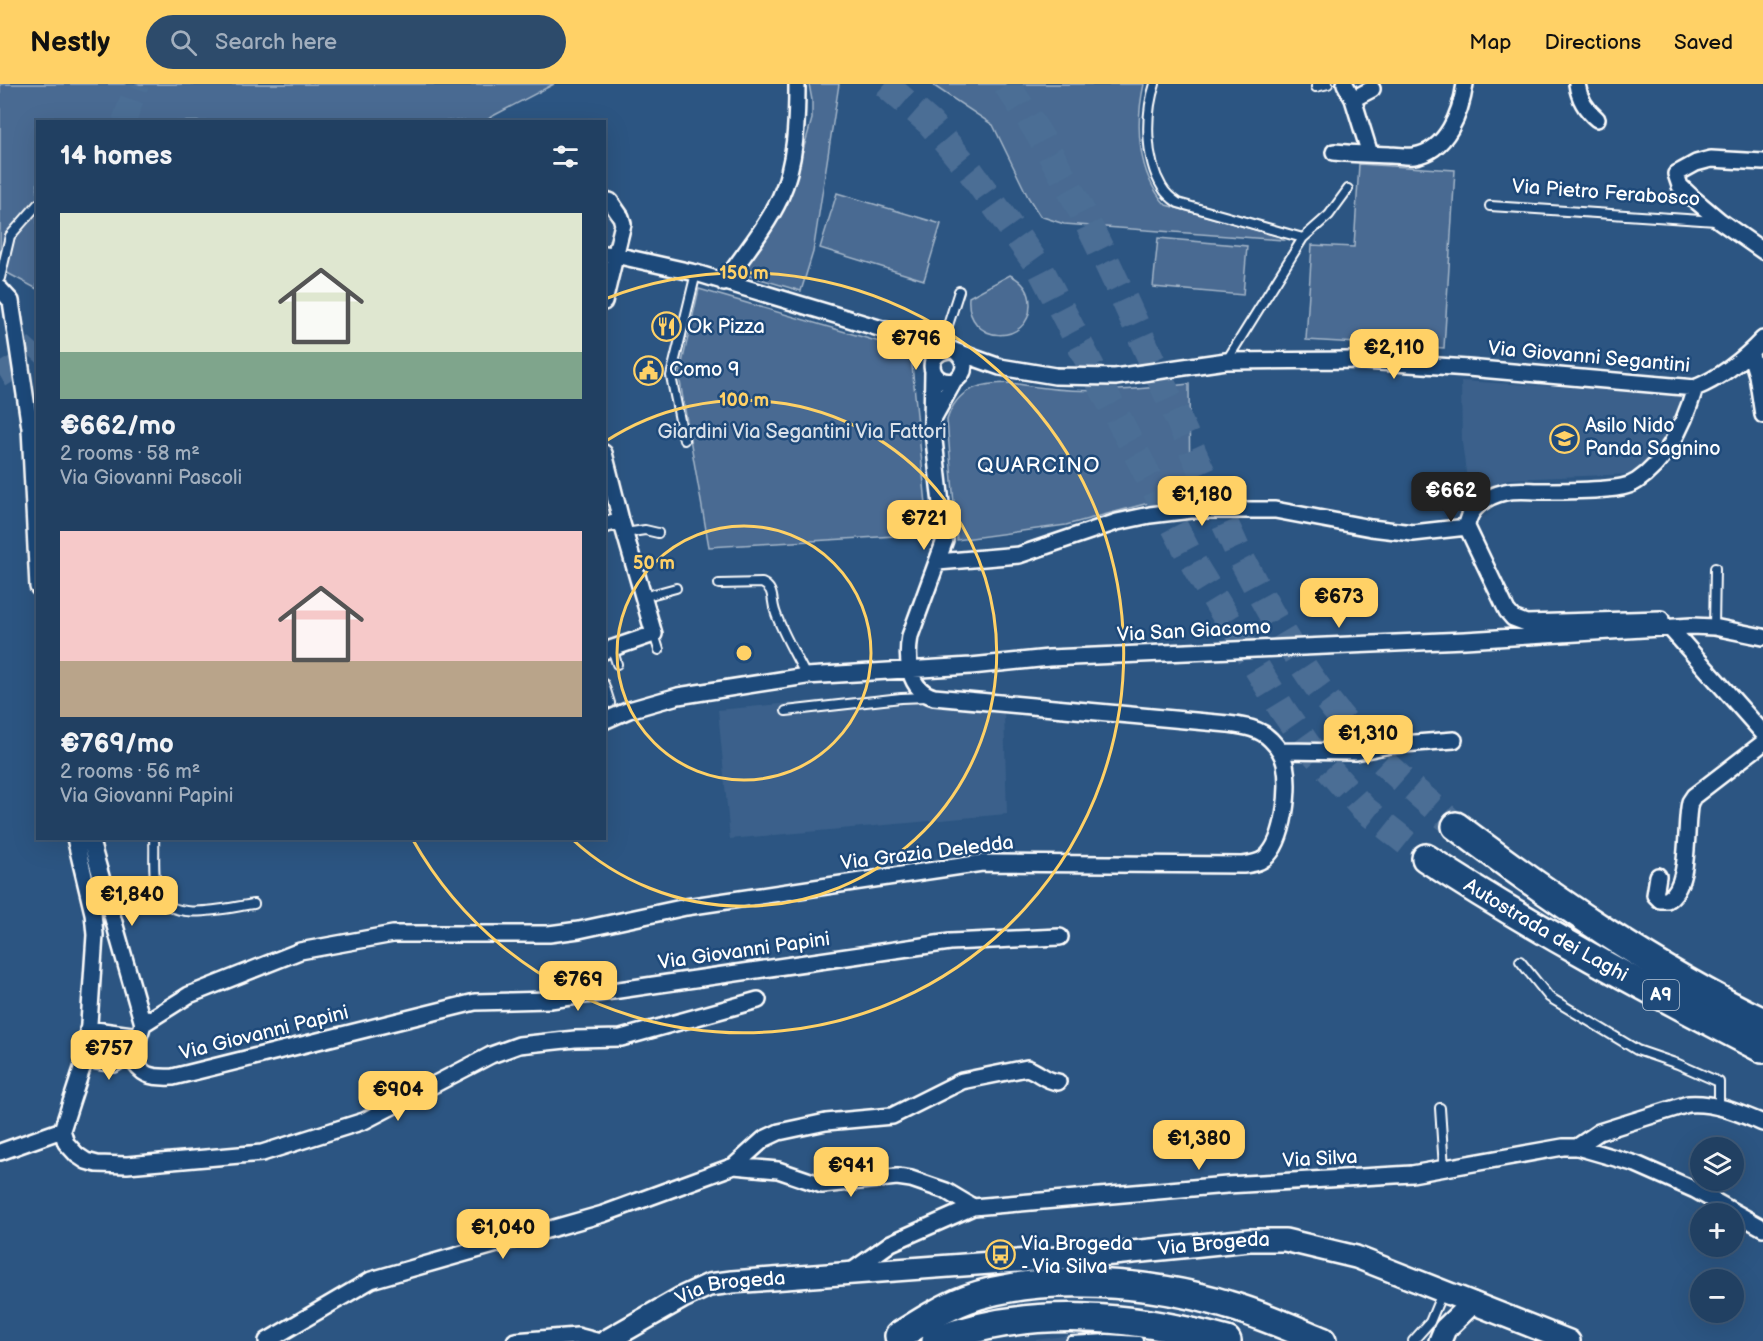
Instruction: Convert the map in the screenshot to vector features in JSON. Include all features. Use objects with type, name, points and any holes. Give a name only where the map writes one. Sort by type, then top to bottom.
[{"type":"highway","name":"Autostrada dei Laghi","points":[[1456,825],[1521,875],[1577,912],[1694,985],[1763,1023]]},
{"type":"highway","name":"Autostrada dei Laghi","points":[[1426,858],[1510,911],[1705,1019],[1763,1048]]},
{"type":"highway","points":[[894,1339],[944,1309],[980,1295],[1014,1287],[1068,1284],[1136,1287],[1200,1298],[1265,1317],[1322,1341]]},
{"type":"highway","points":[[894,1339],[953,1316],[989,1307],[1069,1300],[1138,1304],[1215,1318],[1283,1341]]},
{"type":"highway","points":[[936,1341],[989,1325],[1045,1319],[1094,1318],[1170,1327],[1227,1341]]},
{"type":"street","points":[[724,282],[771,215],[781,196],[793,152],[797,84]]},
{"type":"street","points":[[1345,84],[1353,99],[1370,154]]},
{"type":"street","points":[[1334,152],[1415,156],[1437,145],[1454,121],[1465,84]]},
{"type":"street","points":[[1577,84],[1580,97],[1597,119]]},
{"type":"street","points":[[1353,99],[1372,89]]},
{"type":"street","name":"Via Pietro Ferabosco","points":[[1763,162],[1711,159],[1696,163],[1676,174],[1680,186],[1720,221],[1763,251]]},
{"type":"street","points":[[606,286],[610,255],[623,224],[610,201]]},
{"type":"street","name":"Via Giovanni Segantini","points":[[610,255],[696,273],[948,349],[1000,367],[1055,376],[1114,377],[1226,361],[1350,360],[1695,388],[1725,373],[1763,339]]},
{"type":"street","points":[[0,289],[11,301],[30,428],[36,547]]},
{"type":"street","name":"Via Giovanni Segantini","points":[[886,331],[914,347],[933,368]]},
{"type":"street","points":[[932,422],[958,378],[964,362],[962,357],[948,349],[936,356],[933,368],[932,422],[945,540],[910,636],[907,652],[915,685],[920,690],[934,697],[1236,725],[1254,729],[1263,734],[1280,751],[1356,752],[1390,746],[1454,740]]},
{"type":"street","points":[[1750,352],[1757,375],[1763,415]]},
{"type":"street","name":"Via Giovanni Segantini","points":[[958,378],[1000,367]]},
{"type":"street","points":[[933,368],[936,376],[944,381],[958,378]]},
{"type":"street","points":[[1692,626],[1687,620],[1679,618],[1519,621],[1507,611],[1467,527],[1471,511],[1480,503],[1503,492],[1584,492],[1618,488],[1638,481],[1656,464],[1676,437],[1695,388]]},
{"type":"street","points":[[606,461],[654,634],[608,650]]},
{"type":"street","points":[[938,562],[1019,555],[1117,522],[1191,510],[1275,510],[1371,528],[1413,533],[1467,527]]},
{"type":"street","points":[[606,525],[623,527]]},
{"type":"street","name":"Via San Giacomo","points":[[606,720],[629,710],[678,696],[806,676],[1049,658],[1453,640],[1692,626],[1714,627],[1763,637]]},
{"type":"street","points":[[1670,628],[1763,733]]},
{"type":"street","points":[[1658,876],[1655,895],[1660,900],[1667,900],[1675,893],[1682,879],[1690,802],[1694,796],[1763,743]]},
{"type":"street","name":"Via Grazia Deledda","points":[[141,1030],[189,995],[300,951],[393,934],[549,934],[686,908],[982,863],[1256,863],[1265,858],[1274,848],[1280,836],[1286,790],[1285,762],[1280,751]]},
{"type":"street","points":[[75,840],[93,913],[95,935],[87,1053],[62,1130],[66,1143],[77,1155],[97,1164],[128,1165],[262,1153],[364,1121],[491,1054],[519,1045],[575,1039],[621,1038],[758,1000]]},
{"type":"street","points":[[87,1053],[96,1061],[114,1064],[129,1055],[137,1044],[141,1030],[91,840]]},
{"type":"street","name":"Via Giovanni Papini","points":[[129,1055],[141,1072],[159,1078],[173,1077],[475,1002],[550,1000],[950,942],[1060,937]]},
{"type":"street","points":[[88,1029],[141,1030]]},
{"type":"street","points":[[267,1341],[370,1280],[603,1214],[734,1167],[764,1139],[779,1132],[826,1122],[892,1116],[962,1082],[1027,1068],[1034,1070],[1044,1078],[1058,1082]]},
{"type":"street","name":"Via Silva","points":[[847,1274],[891,1243],[973,1207],[1227,1185],[1412,1174],[1563,1147],[1577,1147],[1599,1132],[1688,1104],[1703,1103],[1719,1107],[1763,1123]]},
{"type":"street","points":[[0,1152],[62,1130]]},
{"type":"street","points":[[1577,1147],[1636,1164],[1695,1190],[1763,1228]]},
{"type":"street","points":[[734,1167],[778,1170],[822,1185],[897,1177],[911,1179],[946,1191],[973,1207]]},
{"type":"street","name":"Via Brogeda","points":[[606,1341],[683,1297],[710,1286],[732,1282],[1113,1254],[1249,1240],[1285,1240],[1356,1257],[1569,1341]]},
{"type":"street","points":[[1440,1341],[1445,1329],[1472,1303]]},
{"type":"street","points":[[514,1341],[577,1336],[596,1341]]},
{"type":"lane","points":[[1155,84],[1149,121],[1151,159],[1162,187],[1169,196],[1179,203],[1304,238]]},
{"type":"lane","points":[[1316,87],[1328,84]]},
{"type":"lane","points":[[1226,361],[1304,238],[1329,215],[1348,189]]},
{"type":"lane","points":[[0,278],[10,236],[36,206]]},
{"type":"lane","name":"Via Pietro Ferabosco","points":[[1490,206],[1720,221]]},
{"type":"lane","points":[[684,440],[671,376],[696,273]]},
{"type":"lane","points":[[948,349],[959,291]]},
{"type":"lane","points":[[623,527],[658,533]]},
{"type":"lane","points":[[1714,627],[1715,568]]},
{"type":"lane","points":[[719,584],[762,583],[767,585],[773,595],[774,610],[806,676]]},
{"type":"lane","points":[[643,597],[676,588]]},
{"type":"lane","points":[[654,634],[659,650]]},
{"type":"lane","points":[[608,650],[617,664]]},
{"type":"lane","points":[[606,690],[610,703]]},
{"type":"lane","points":[[786,711],[901,698],[934,697]]},
{"type":"lane","points":[[154,840],[157,890],[161,899],[168,906],[185,912],[254,904]]},
{"type":"lane","points":[[1520,961],[1549,997],[1636,1050],[1678,1064],[1719,1082],[1719,1107]]},
{"type":"lane","points":[[1440,1108],[1444,1168]]},
{"type":"lane","points":[[1413,1341],[1430,1322],[1443,1291]]},
{"type":"lane","points":[[1071,1341],[1107,1339],[1138,1341]]},
{"type":"shaded area","name":"Asilo Nido Panda Sagnino","points":[[1461,381],[1667,393],[1680,397],[1682,404],[1669,435],[1660,449],[1642,468],[1631,474],[1508,479],[1482,492],[1470,502],[1462,442]]},
{"type":"shaded area","points":[[894,693],[901,698],[913,701],[1004,713],[1007,814],[730,839],[718,710]]},
{"type":"shaded area","points":[[1099,1331],[1182,1341],[1028,1341]]},
{"type":"green space","points":[[0,84],[554,84],[487,120],[36,120],[36,288],[0,269]]},
{"type":"green space","points":[[809,84],[839,84],[813,252],[801,291],[740,273],[774,226],[802,154],[812,119]]},
{"type":"green space","points":[[931,84],[1144,84],[1139,132],[1141,148],[1149,179],[1156,193],[1166,205],[1281,237],[1284,240],[1064,224],[1040,216],[1028,197],[993,125]]},
{"type":"green space","points":[[1359,164],[1455,170],[1444,348],[1306,340],[1312,245],[1354,247]]},
{"type":"green space","points":[[837,193],[941,224],[924,280],[820,248]]},
{"type":"green space","points":[[1158,238],[1247,246],[1243,295],[1153,287]]},
{"type":"green space","points":[[1010,275],[1022,283],[1029,294],[1028,318],[1020,328],[1010,333],[998,335],[987,332],[977,325],[971,313],[969,297]]},
{"type":"green space","name":"Giardini Via Segantini Via Fattori","points":[[699,289],[907,350],[911,355],[929,534],[709,547],[679,376]]},
{"type":"green space","points":[[1012,383],[1057,389],[1100,391],[1189,384],[1190,501],[1156,501],[1066,525],[957,540],[947,420],[957,400],[972,389],[990,384]]},
{"type":"tunnel","points":[[125,120],[137,84]]},
{"type":"tunnel","points":[[885,84],[930,123],[971,172],[1041,270],[1196,568],[1282,709],[1308,746],[1363,808],[1426,858]]},
{"type":"tunnel","points":[[1006,84],[1047,148],[1100,247],[1239,554],[1290,645],[1319,689],[1352,730],[1389,768],[1456,826]]},
{"type":"tunnel","points":[[0,376],[22,363],[36,347]]},
{"type":"place","name":"Ok Pizza","points":[[666,327]]},
{"type":"place","name":"Como 9","points":[[648,370]]},
{"type":"place","name":"Asilo Nido Panda Sagnino","points":[[1564,438]]},
{"type":"place","name":"Via Brogeda - Via Silva","points":[[1000,1255]]},
{"type":"district","name":"QUARCINO","points":[[1039,465]]}]
